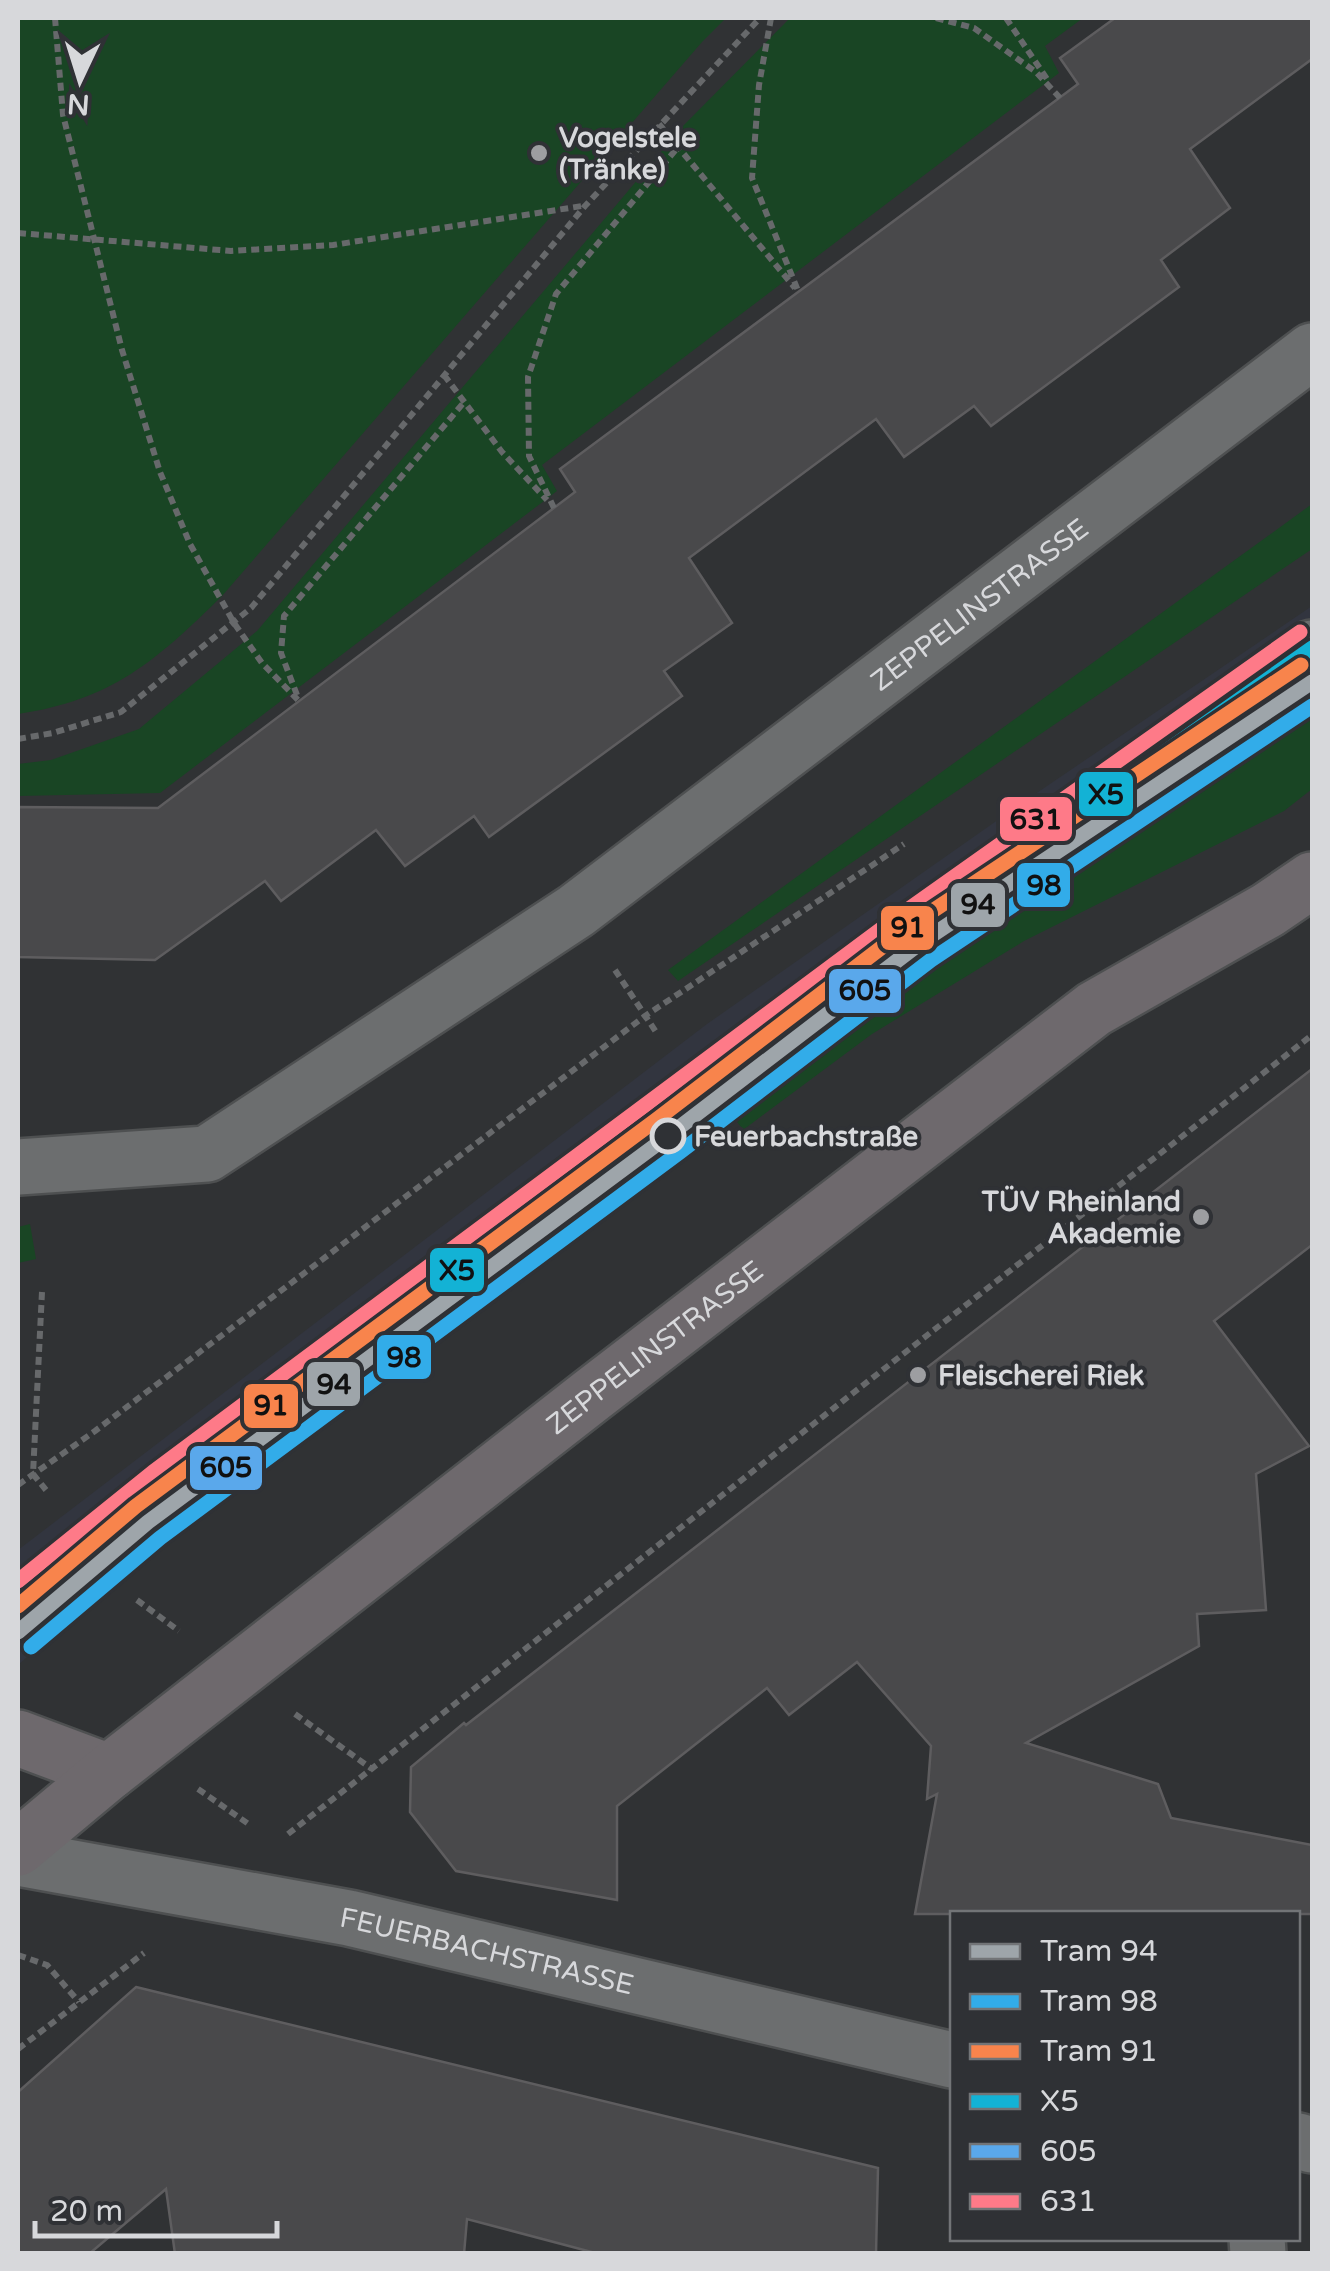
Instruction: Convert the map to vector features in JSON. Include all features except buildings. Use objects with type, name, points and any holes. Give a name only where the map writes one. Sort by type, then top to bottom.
[{"type":"main road","name":"ZEPPELINSTRASSE","points":[[18,1848],[110,1772],[1094,1009],[1268,910],[1312,880]]},
{"type":"main road","points":[[18,1738],[110,1772]]},
{"type":"street","name":"ZEPPELINSTRASSE","points":[[18,1168],[208,1154],[576,910],[1312,351]]},
{"type":"street","points":[[18,1606],[165,1488],[908,934],[1312,648]]},
{"type":"street","name":"FEUERBACHSTRASSE","points":[[18,1858],[348,1918],[950,2060]]},
{"type":"path","points":[[55,18],[63,115],[160,472],[190,544],[234,623],[262,663],[299,701],[281,654],[284,616],[466,402]]},
{"type":"path","points":[[18,739],[53,733],[121,712],[251,608],[585,206],[760,18]]},
{"type":"path","points":[[659,124],[799,293],[752,178],[759,85],[771,18]]},
{"type":"path","points":[[936,18],[974,28],[1036,72],[1060,98],[1006,18]]},
{"type":"path","points":[[444,376],[502,452],[554,508],[529,456],[528,377],[556,294],[678,147]]},
{"type":"path","points":[[18,234],[231,250],[333,246],[585,206]]},
{"type":"path","points":[[18,1486],[645,1016],[906,842]]},
{"type":"path","points":[[18,2049],[1312,1035]]},
{"type":"path","points":[[33,1474],[42,1292]]},
{"type":"path","points":[[18,1955],[47,1964],[79,2002]]},
{"type":"shaded area","points":[[1312,606],[1312,699],[1060,867],[728,1109],[162,1538],[18,1665],[18,1550],[707,1024]]},
{"type":"green space","points":[[18,18],[726,18],[222,596],[153,658],[106,688],[51,708],[18,714]]},
{"type":"green space","points":[[790,18],[1083,18],[1045,46],[1059,73],[542,465],[557,491],[160,793],[18,796],[18,764],[51,760],[139,729],[257,631],[682,127]]},
{"type":"green space","points":[[1312,504],[1312,549],[678,981],[668,970]]},
{"type":"green space","points":[[1312,699],[1312,789],[1284,811],[1024,941],[872,1034],[743,1130],[728,1109],[1060,867]]},
{"type":"green space","points":[[30,1224],[36,1259],[18,1263],[18,1227]]},
{"type":"tram line","name":"91","points":[[18,1606],[136,1506],[656,1120],[907,928],[1301,665]]},
{"type":"tram line","name":"94","points":[[18,1632],[148,1522],[668,1136],[919,944],[1312,682]]},
{"type":"tram line","name":"98","points":[[31,1647],[160,1538],[680,1152],[931,960],[1312,706]]},
{"type":"transit line","name":"631","points":[[18,1581],[153,1472],[896,918],[1300,632]]},
{"type":"transit line","name":"X5","points":[[18,1606],[165,1488],[908,934],[1312,648]]},
{"type":"transit line","name":"605","points":[[31,1622],[177,1504],[920,950],[1312,672]]},
{"type":"place","name":"Vogelstele (Tränke)","points":[[539,153]]},
{"type":"place","name":"Feuerbachstraße","points":[[668,1136]]},
{"type":"place","name":"TÜV Rheinland Akademie","points":[[1201,1217]]},
{"type":"place","name":"Fleischerei Riek","points":[[918,1375]]}]
